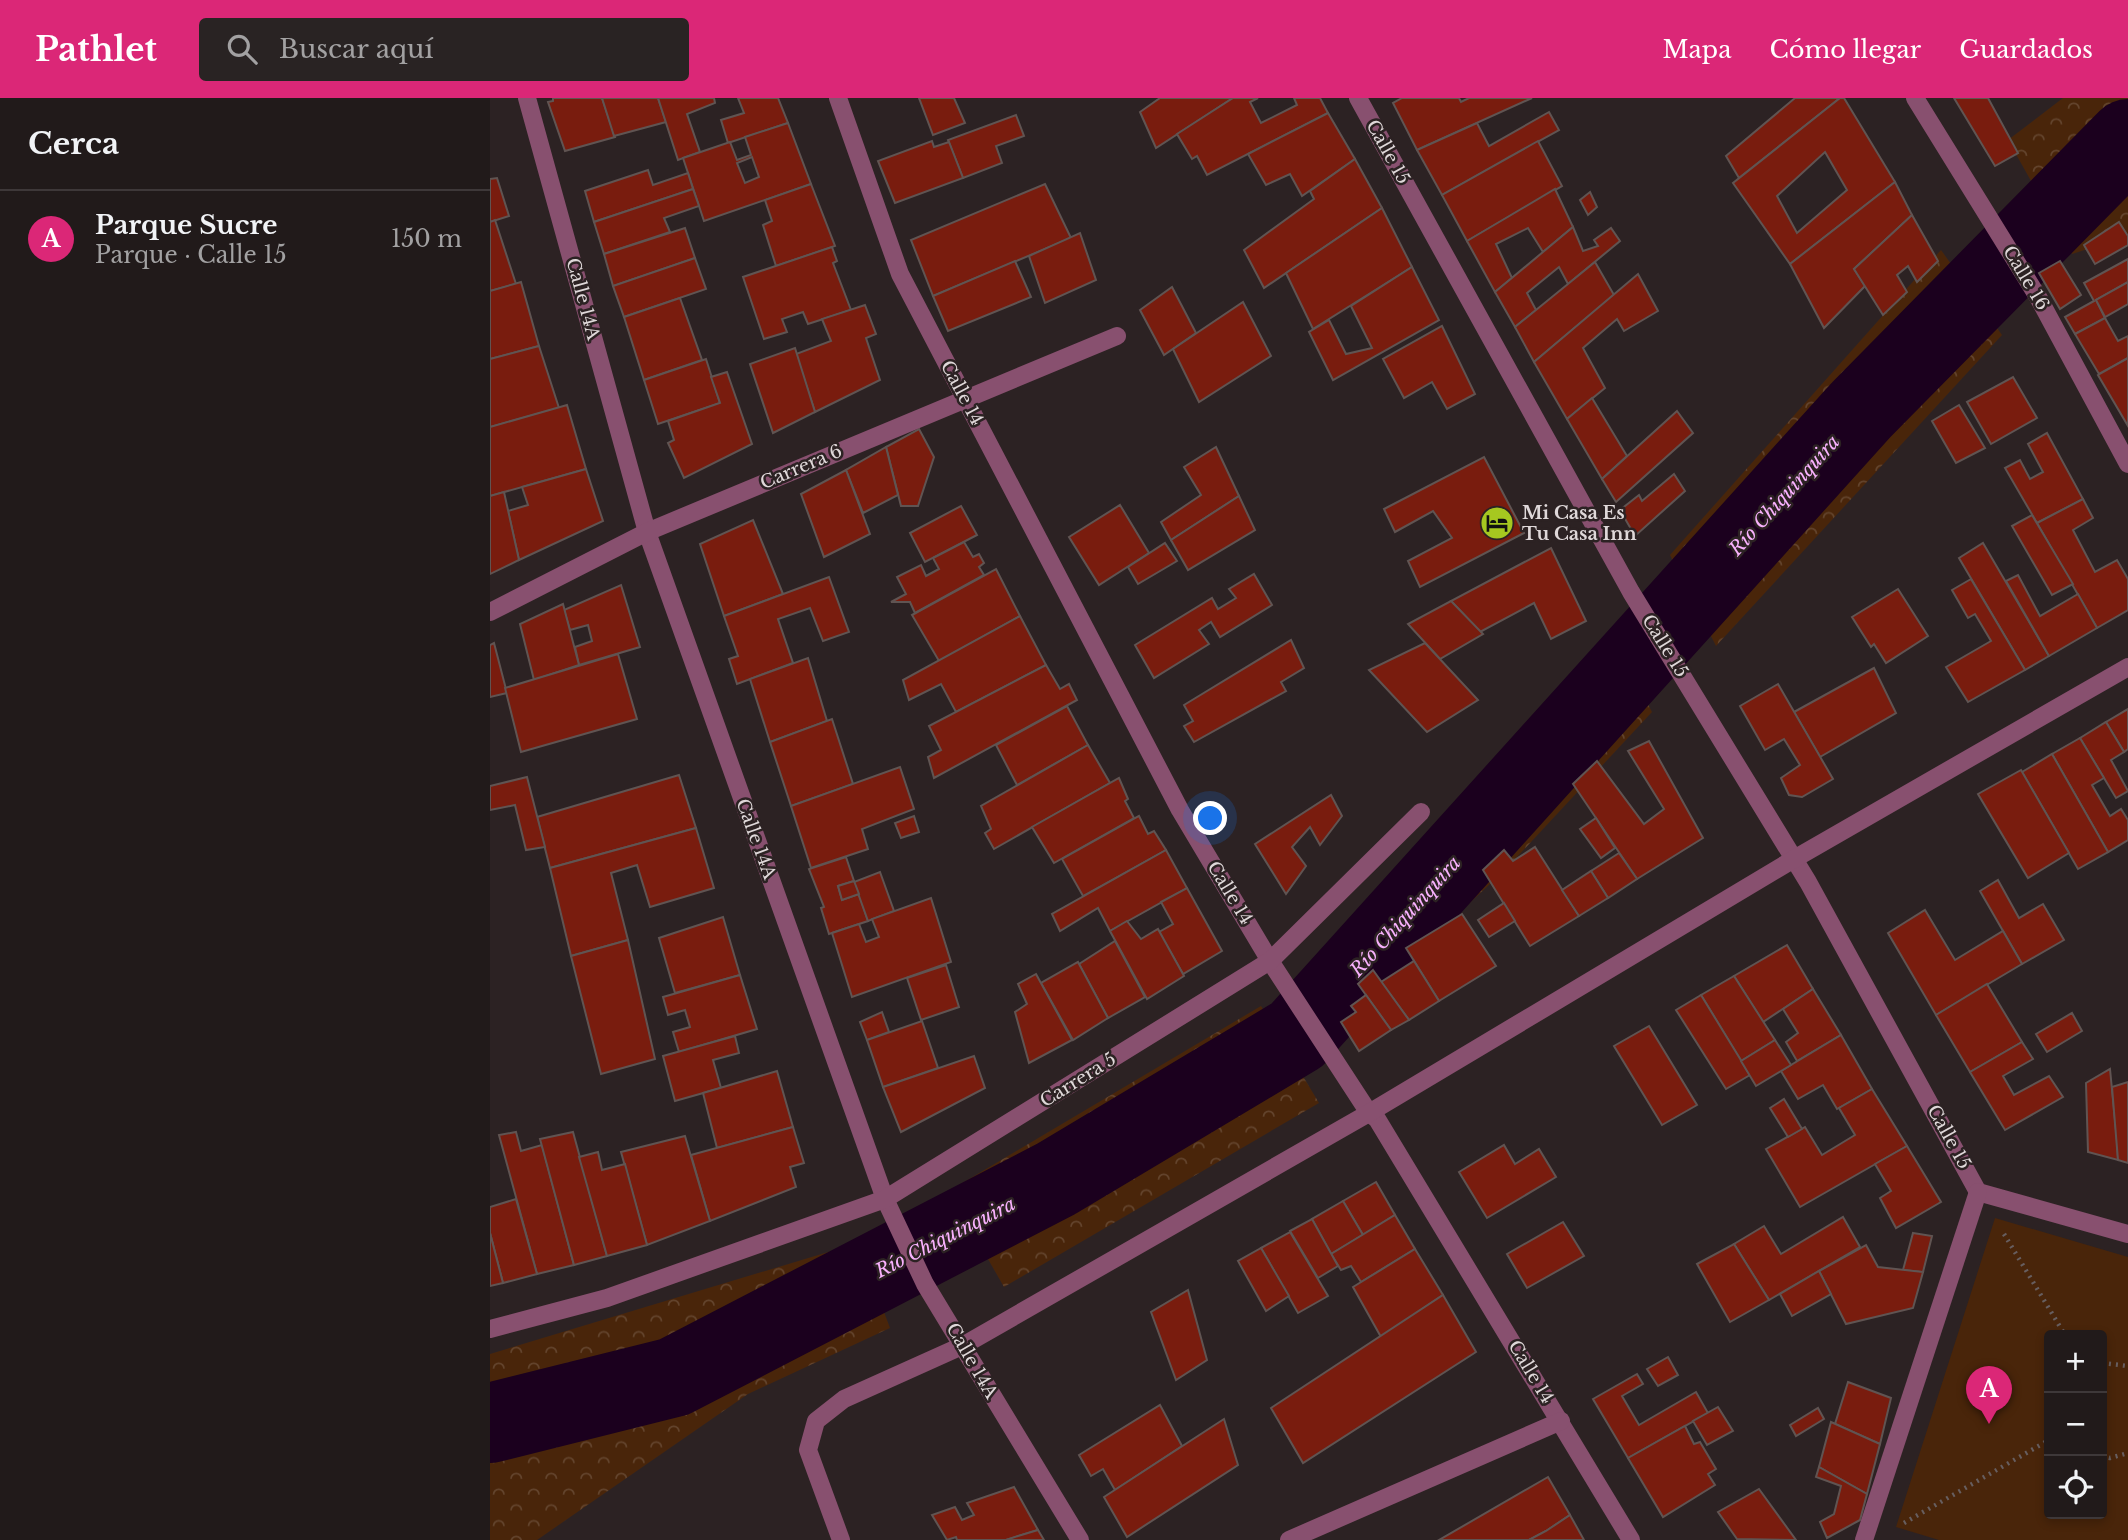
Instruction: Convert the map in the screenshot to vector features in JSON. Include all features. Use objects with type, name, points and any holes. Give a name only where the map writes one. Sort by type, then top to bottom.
[{"type":"street","name":"Calle 14A","points":[[527,98],[647,532],[885,1199],[925,1284],[1080,1540]]},
{"type":"street","name":"Calle 14","points":[[838,98],[900,274],[1180,810],[1270,961],[1369,1113],[1377,1119],[1631,1540]]},
{"type":"street","name":"Calle 15","points":[[1358,98],[1631,592],[1794,859],[1978,1192]]},
{"type":"street","name":"Calle 16","points":[[1914,98],[2038,297],[2128,464]]},
{"type":"street","name":"Carrera 6","points":[[490,612],[647,532],[1117,336]]},
{"type":"street","points":[[841,1540],[808,1450],[816,1421],[844,1399],[964,1345],[1369,1113],[1794,859],[2128,667]]},
{"type":"street","name":"Carrera 5","points":[[490,1329],[607,1297],[885,1199],[1270,961],[1421,812]]},
{"type":"street","points":[[1864,1540],[1978,1192],[2128,1234]]},
{"type":"street","points":[[1289,1540],[1561,1421]]},
{"type":"path","points":[[1978,1192],[2062,1330]]},
{"type":"path","points":[[2107,1364],[2128,1366]]},
{"type":"path","points":[[1896,1527],[2044,1443]]},
{"type":"path","points":[[2107,1457],[2128,1453]]},
{"type":"green space","points":[[2063,98],[2128,98],[2128,236],[2072,254],[2008,140]]},
{"type":"green space","points":[[1941,250],[2002,335],[1716,646],[1670,555]]},
{"type":"green space","points":[[1610,634],[1652,712],[1503,872],[1354,1010],[1315,960]]},
{"type":"green space","points":[[1261,1006],[1319,1103],[1004,1287],[949,1191]]},
{"type":"green space","points":[[1995,1218],[2128,1257],[2128,1540],[1939,1540],[1896,1527]]},
{"type":"green space","points":[[858,1243],[890,1328],[748,1394],[537,1540],[490,1540],[490,1354]]},
{"type":"building","points":[[553,98],[602,98],[615,137],[565,151],[548,102],[553,101]]},
{"type":"building","points":[[602,98],[658,98],[666,122],[614,136]]},
{"type":"building","points":[[658,98],[714,98],[715,103],[687,114],[700,152],[678,160]]},
{"type":"building","points":[[738,98],[778,98],[788,123],[728,143],[721,120],[744,113]]},
{"type":"building","points":[[919,98],[954,98],[965,123],[933,135]]},
{"type":"building","points":[[1160,98],[1233,98],[1156,148],[1140,112]]},
{"type":"building","points":[[1233,98],[1258,98],[1250,102],[1261,123],[1297,105],[1294,98],[1320,98],[1328,113],[1207,175],[1197,156],[1192,159],[1177,134]]},
{"type":"building","points":[[1402,98],[1459,98],[1461,102],[1469,98],[1532,98],[1417,150],[1393,103]]},
{"type":"building","points":[[1795,98],[1840,98],[1739,178],[1726,156]]},
{"type":"building","points":[[1840,98],[1844,98],[1895,182],[1790,264],[1733,183]],"holes":[[[1825,152],[1847,190],[1797,233],[1777,196]]]},
{"type":"building","points":[[1954,98],[1988,98],[2018,153],[1995,166]]},
{"type":"building","points":[[1549,112],[1559,130],[1442,195],[1417,150],[1477,123],[1489,146]]},
{"type":"building","points":[[1328,113],[1355,159],[1302,196],[1290,174],[1266,185],[1248,154]]},
{"type":"building","points":[[1016,115],[1024,136],[996,146],[1002,163],[963,178],[948,140]]},
{"type":"building","points":[[788,123],[811,184],[704,221],[683,158],[730,142],[737,160],[751,155],[745,137]],"holes":[[[752,157],[759,177],[745,183],[737,163]]]},
{"type":"building","points":[[932,141],[934,147],[949,142],[963,178],[895,203],[878,161]]},
{"type":"building","points":[[1538,141],[1562,186],[1467,241],[1442,195]]},
{"type":"building","points":[[1355,159],[1382,208],[1264,288],[1244,250],[1314,199],[1310,191]]},
{"type":"building","points":[[648,170],[653,185],[688,173],[693,189],[594,222],[585,191]]},
{"type":"building","points":[[497,178],[509,216],[490,222],[490,179]]},
{"type":"building","points":[[1895,182],[1912,215],[1854,269],[1865,286],[1824,328],[1790,264]]},
{"type":"building","points":[[811,184],[835,246],[776,266],[763,225],[772,221],[765,200]]},
{"type":"building","points":[[1045,184],[1071,238],[933,296],[911,240]]},
{"type":"building","points":[[693,189],[699,206],[664,218],[670,232],[604,254],[594,222]]},
{"type":"building","points":[[1555,189],[1573,227],[1543,252],[1528,228],[1496,244],[1512,278],[1495,292],[1467,241]]},
{"type":"building","points":[[1590,192],[1597,207],[1588,215],[1580,200]]},
{"type":"building","points":[[1382,208],[1412,267],[1313,329],[1286,273]]},
{"type":"building","points":[[1912,215],[1938,261],[1917,282],[1908,266],[1897,275],[1907,292],[1883,315],[1854,269]]},
{"type":"building","points":[[495,220],[516,284],[490,291],[490,222]]},
{"type":"building","points":[[2119,222],[2128,236],[2128,245],[2095,264],[2084,245]]},
{"type":"building","points":[[1573,227],[1583,251],[1598,246],[1594,240],[1611,228],[1620,241],[1568,284],[1559,267],[1527,293],[1536,310],[1515,327],[1495,292]]},
{"type":"building","points":[[685,228],[695,258],[613,286],[604,254]]},
{"type":"building","points":[[1080,233],[1096,280],[1045,303],[1029,256]]},
{"type":"building","points":[[832,247],[837,261],[833,263],[851,310],[808,324],[803,312],[782,319],[787,332],[764,339],[743,277]]},
{"type":"building","points":[[695,258],[706,289],[624,317],[613,286]]},
{"type":"building","points":[[2128,259],[2128,282],[2096,300],[2105,318],[2075,334],[2065,317],[2094,301],[2084,283]]},
{"type":"building","points":[[1015,261],[1031,297],[948,331],[933,296]]},
{"type":"building","points":[[2060,261],[2081,295],[2060,309],[2039,273]]},
{"type":"building","points":[[1595,262],[1614,295],[1534,362],[1515,327]]},
{"type":"building","points":[[1412,267],[1439,320],[1333,380],[1309,332],[1329,320],[1346,354],[1372,348],[1351,306]]},
{"type":"building","points":[[1638,274],[1658,311],[1624,331],[1617,319],[1583,348],[1605,388],[1567,419],[1534,362]]},
{"type":"building","points":[[521,282],[539,346],[490,359],[490,291]]},
{"type":"building","points":[[2128,282],[2128,304],[2105,317],[2096,300]]},
{"type":"building","points":[[1172,287],[1196,333],[1164,355],[1140,310]]},
{"type":"building","points":[[680,298],[702,360],[644,380],[624,317]]},
{"type":"building","points":[[1243,302],[1271,356],[1199,402],[1173,349]]},
{"type":"building","points":[[865,305],[876,334],[866,338],[880,380],[815,412],[796,354],[831,341],[822,319]]},
{"type":"building","points":[[2105,318],[2118,341],[2128,336],[2128,358],[2099,374],[2075,334]]},
{"type":"building","points":[[1442,326],[1475,394],[1447,409],[1432,382],[1404,398],[1383,359]]},
{"type":"building","points":[[539,346],[559,408],[490,427],[490,359]]},
{"type":"building","points":[[795,348],[815,412],[773,433],[750,364]]},
{"type":"building","points":[[2128,358],[2128,426],[2098,375]]},
{"type":"building","points":[[706,359],[720,403],[658,424],[644,380]]},
{"type":"building","points":[[727,372],[752,444],[684,478],[668,443],[674,440],[668,421],[720,403],[711,377]]},
{"type":"building","points":[[2013,377],[2037,418],[1991,444],[1967,402]]},
{"type":"building","points":[[1592,398],[1627,456],[1602,479],[1567,419]]},
{"type":"building","points":[[567,405],[586,469],[490,496],[490,427]]},
{"type":"building","points":[[1959,405],[1985,448],[1956,463],[1932,421]]},
{"type":"building","points":[[1677,411],[1693,433],[1616,502],[1602,479]]},
{"type":"building","points":[[919,429],[934,457],[918,506],[901,506],[886,447]]},
{"type":"building","points":[[2047,433],[2083,499],[2037,523],[2005,468],[2020,460],[2030,479],[2043,472],[2028,444]]},
{"type":"building","points":[[886,447],[898,495],[863,513],[846,470]]},
{"type":"building","points":[[1216,447],[1239,496],[1171,540],[1161,522],[1201,495],[1184,467]]},
{"type":"building","points":[[1484,457],[1524,533],[1420,587],[1408,561],[1452,538],[1433,511],[1395,532],[1384,509]]},
{"type":"building","points":[[586,469],[603,521],[519,560],[508,511],[528,505],[522,487]]},
{"type":"building","points":[[846,470],[870,534],[824,557],[801,494]]},
{"type":"building","points":[[1674,474],[1685,491],[1635,536],[1620,510],[1639,495],[1642,501]]},
{"type":"building","points":[[504,492],[519,560],[490,574],[490,496]]},
{"type":"building","points":[[1239,496],[1255,530],[1188,570],[1171,540]]},
{"type":"building","points":[[2083,499],[2093,518],[2073,530],[2095,572],[2117,560],[2128,579],[2128,610],[2097,628],[2037,523]]},
{"type":"building","points":[[1120,505],[1149,553],[1099,585],[1069,537]]},
{"type":"building","points":[[961,506],[977,535],[925,562],[910,533]]},
{"type":"building","points":[[2032,515],[2073,584],[2052,595],[2012,526]]},
{"type":"building","points":[[753,520],[783,594],[724,616],[700,544]]},
{"type":"building","points":[[964,542],[973,557],[979,554],[984,563],[979,567],[984,575],[915,613],[910,602],[891,602],[906,594],[897,577],[921,565],[926,576],[939,569],[933,558]]},
{"type":"building","points":[[1165,543],[1177,561],[1138,584],[1128,567]]},
{"type":"building","points":[[1983,543],[2049,656],[2025,670],[1959,558]]},
{"type":"building","points":[[1551,548],[1586,621],[1551,639],[1534,603],[1480,632],[1451,601]]},
{"type":"building","points":[[996,569],[1020,616],[939,661],[912,615]]},
{"type":"building","points":[[1254,574],[1272,605],[1220,637],[1211,622],[1199,630],[1209,644],[1154,678],[1135,645],[1212,598],[1218,609],[1236,598],[1229,589]]},
{"type":"building","points":[[2018,575],[2040,616],[2078,594],[2097,628],[2049,656],[2006,581]]},
{"type":"building","points":[[829,577],[849,632],[823,641],[810,608],[778,619],[793,663],[737,684],[729,659],[738,656],[724,616]]},
{"type":"building","points":[[1971,579],[2025,670],[1968,702],[1946,667],[1991,641],[1975,614],[1968,618],[1952,590]]},
{"type":"building","points":[[621,585],[640,647],[579,665],[575,647],[592,641],[588,625],[570,630],[564,610]]},
{"type":"building","points":[[1898,589],[1928,636],[1886,663],[1874,644],[1871,647],[1852,617]]},
{"type":"building","points":[[1451,601],[1483,634],[1440,659],[1408,624]]},
{"type":"building","points":[[563,604],[579,665],[534,680],[520,624]]},
{"type":"building","points":[[1020,616],[1046,665],[956,712],[941,684],[909,700],[903,680]]},
{"type":"building","points":[[1291,640],[1304,668],[1281,682],[1286,691],[1194,742],[1184,726],[1193,721],[1184,705]]},
{"type":"building","points":[[494,643],[507,693],[490,697],[490,645]]},
{"type":"building","points":[[1425,643],[1478,700],[1427,732],[1369,670]]},
{"type":"building","points":[[618,654],[637,719],[521,752],[505,688]]},
{"type":"building","points":[[808,658],[827,721],[770,742],[750,679]]},
{"type":"building","points":[[1046,665],[1060,689],[1069,684],[1077,700],[934,778],[928,757],[941,750],[929,726]]},
{"type":"building","points":[[1874,668],[1896,713],[1820,757],[1794,712]]},
{"type":"building","points":[[1778,684],[1833,779],[1802,797],[1789,795],[1781,778],[1800,765],[1784,739],[1765,750],[1740,706]]},
{"type":"building","points":[[1067,706],[1088,745],[1017,785],[996,745]]},
{"type":"building","points":[[2128,709],[2128,749],[2124,752],[2106,722]]},
{"type":"building","points":[[832,719],[853,784],[791,806],[770,742]]},
{"type":"building","points":[[2106,722],[2124,752],[2111,760],[2128,791],[2116,798],[2080,738]]},
{"type":"building","points":[[2080,738],[2104,778],[2092,785],[2110,816],[2121,809],[2128,820],[2128,840],[2108,852],[2052,754]]},
{"type":"building","points":[[1649,741],[1703,838],[1637,879],[1573,784],[1597,761],[1644,824],[1664,809],[1628,751]]},
{"type":"building","points":[[1088,745],[1110,783],[994,849],[985,833],[991,829],[981,806]]},
{"type":"building","points":[[2052,754],[2108,852],[2078,869],[2022,772]]},
{"type":"building","points":[[900,767],[914,809],[862,829],[868,849],[811,868],[791,806]]},
{"type":"building","points":[[2021,770],[2069,853],[2028,878],[1978,794]]},
{"type":"building","points":[[679,775],[696,828],[550,868],[537,817]]},
{"type":"building","points":[[527,777],[545,847],[526,850],[515,805],[490,810],[490,786]]},
{"type":"building","points":[[1119,778],[1128,799],[1125,801],[1134,818],[1054,863],[1032,827]]},
{"type":"building","points":[[1331,795],[1342,816],[1320,845],[1310,827],[1292,847],[1306,866],[1286,894],[1255,844]]},
{"type":"building","points":[[914,816],[919,832],[901,838],[895,823]]},
{"type":"building","points":[[1139,816],[1148,834],[1154,831],[1166,850],[1083,896],[1062,859]]},
{"type":"building","points":[[1596,818],[1615,848],[1601,858],[1580,829]]},
{"type":"building","points":[[696,828],[714,888],[650,907],[637,865],[611,873],[628,940],[571,956],[550,868]]},
{"type":"building","points":[[1535,847],[1579,916],[1530,946],[1483,870],[1504,850],[1513,861]]},
{"type":"building","points":[[1166,850],[1187,888],[1110,931],[1098,908],[1060,931],[1052,914]]},
{"type":"building","points":[[1619,853],[1637,879],[1608,898],[1591,871]]},
{"type":"building","points":[[846,857],[854,881],[838,886],[842,900],[859,894],[868,921],[829,934],[821,908],[824,907],[809,869]]},
{"type":"building","points":[[1591,871],[1608,898],[1579,916],[1562,890]]},
{"type":"building","points":[[880,872],[894,911],[868,921],[854,882]]},
{"type":"building","points":[[1998,880],[2019,918],[2043,904],[2064,940],[2022,964],[1980,891]]},
{"type":"building","points":[[854,881],[859,894],[842,900],[838,886]]},
{"type":"building","points":[[1187,888],[1222,951],[1183,974],[1159,932],[1173,924],[1161,902]]},
{"type":"building","points":[[931,898],[951,962],[852,997],[832,933],[859,924],[866,942],[879,937],[872,919]]},
{"type":"building","points":[[1504,903],[1515,921],[1489,937],[1478,920]]},
{"type":"building","points":[[1925,910],[1955,960],[2003,931],[2022,964],[1936,1015],[1888,933]]},
{"type":"building","points":[[1462,914],[1496,966],[1439,1001],[1406,948]]},
{"type":"building","points":[[723,917],[740,975],[675,993],[659,938]]},
{"type":"building","points":[[1127,921],[1141,939],[1158,929],[1184,976],[1147,999],[1110,931]]},
{"type":"building","points":[[628,940],[655,1059],[601,1074],[571,956]]},
{"type":"building","points":[[1115,941],[1145,997],[1108,1018],[1079,964]]},
{"type":"building","points":[[1787,945],[1813,989],[1763,1022],[1734,976]]},
{"type":"building","points":[[1414,961],[1439,1001],[1409,1020],[1381,982]]},
{"type":"building","points":[[1078,962],[1108,1018],[1073,1040],[1041,983]]},
{"type":"building","points":[[946,965],[959,1007],[921,1020],[907,978]]},
{"type":"building","points":[[1373,970],[1409,1020],[1391,1030],[1358,984]]},
{"type":"building","points":[[1036,974],[1072,1040],[1029,1063],[1015,1012],[1027,1004],[1018,984]]},
{"type":"building","points":[[740,975],[757,1029],[679,1052],[673,1032],[690,1027],[685,1010],[668,1015],[663,997]]},
{"type":"building","points":[[1734,976],[1775,1040],[1741,1061],[1701,995]]},
{"type":"building","points":[[1987,984],[2022,1042],[1970,1072],[1936,1015]]},
{"type":"building","points":[[1813,989],[1841,1035],[1797,1061],[1786,1042],[1798,1033],[1783,1009]]},
{"type":"building","points":[[1366,995],[1391,1030],[1359,1051],[1341,1022],[1356,1012],[1351,1006]]},
{"type":"building","points":[[1701,995],[1750,1075],[1726,1089],[1676,1010]]},
{"type":"building","points":[[882,1012],[889,1032],[867,1040],[860,1022]]},
{"type":"building","points":[[2072,1013],[2082,1031],[2047,1052],[2036,1034]]},
{"type":"building","points":[[922,1021],[938,1068],[883,1087],[867,1040]]},
{"type":"building","points":[[1649,1026],[1697,1105],[1662,1125],[1614,1046]]},
{"type":"building","points":[[1841,1035],[1872,1089],[1837,1109],[1823,1085],[1798,1099],[1781,1071]]},
{"type":"building","points":[[735,1036],[739,1053],[713,1060],[721,1088],[675,1101],[663,1056]]},
{"type":"building","points":[[1775,1040],[1791,1065],[1756,1086],[1741,1061]]},
{"type":"building","points":[[2022,1042],[2033,1059],[2003,1076],[2014,1095],[2049,1076],[2063,1097],[2005,1130],[1970,1072]]},
{"type":"building","points":[[974,1056],[985,1088],[901,1132],[883,1087]]},
{"type":"building","points":[[2110,1069],[2118,1160],[2088,1152],[2086,1083]]},
{"type":"building","points":[[777,1071],[793,1127],[717,1148],[703,1093]]},
{"type":"building","points":[[2128,1082],[2128,1163],[2118,1160],[2112,1087]]},
{"type":"building","points":[[1872,1089],[1907,1146],[1800,1207],[1766,1149],[1805,1127],[1822,1155],[1855,1135],[1839,1108]]},
{"type":"building","points":[[1784,1099],[1802,1129],[1788,1137],[1770,1108]]},
{"type":"building","points":[[793,1127],[804,1163],[790,1167],[796,1187],[710,1221],[691,1155]]},
{"type":"building","points":[[516,1132],[521,1151],[542,1145],[574,1265],[537,1274],[499,1135]]},
{"type":"building","points":[[573,1132],[607,1256],[574,1265],[540,1139]]},
{"type":"building","points":[[685,1136],[710,1221],[647,1245],[621,1152]]},
{"type":"building","points":[[1504,1145],[1515,1164],[1539,1149],[1556,1177],[1487,1218],[1459,1172]]},
{"type":"building","points":[[1907,1146],[1941,1202],[1896,1228],[1880,1198],[1891,1191],[1875,1164]]},
{"type":"building","points":[[598,1152],[602,1170],[625,1164],[647,1245],[607,1256],[579,1157]]},
{"type":"building","points":[[1376,1182],[1395,1215],[1363,1235],[1343,1201]]},
{"type":"building","points":[[516,1199],[537,1274],[503,1283],[490,1233],[490,1207]]},
{"type":"building","points":[[1343,1201],[1363,1235],[1331,1254],[1312,1219]]},
{"type":"building","points":[[1395,1215],[1415,1249],[1361,1282],[1351,1266],[1341,1270],[1331,1254]]},
{"type":"building","points":[[1843,1217],[1860,1247],[1769,1300],[1734,1244],[1764,1226],[1781,1254]]},
{"type":"building","points":[[1312,1219],[1338,1266],[1318,1278],[1290,1231]]},
{"type":"building","points":[[1563,1222],[1584,1256],[1527,1288],[1507,1254]]},
{"type":"building","points":[[1290,1232],[1328,1296],[1298,1313],[1261,1248]]},
{"type":"building","points":[[490,1233],[503,1283],[490,1286]]},
{"type":"building","points":[[1913,1233],[1932,1236],[1923,1272],[1903,1270]]},
{"type":"building","points":[[1734,1244],[1769,1300],[1730,1322],[1697,1264]]},
{"type":"building","points":[[1866,1245],[1878,1267],[1923,1272],[1913,1308],[1846,1324],[1819,1271]]},
{"type":"building","points":[[1261,1248],[1289,1296],[1266,1311],[1238,1261]]},
{"type":"building","points":[[1415,1249],[1443,1295],[1381,1337],[1353,1287]]},
{"type":"building","points":[[1819,1271],[1831,1294],[1792,1316],[1780,1294]]},
{"type":"building","points":[[1188,1290],[1207,1360],[1176,1380],[1151,1312]]},
{"type":"building","points":[[1443,1295],[1476,1352],[1303,1463],[1271,1408]]},
{"type":"building","points":[[1668,1357],[1678,1375],[1658,1386],[1647,1369]]},
{"type":"building","points":[[1637,1374],[1643,1384],[1622,1396],[1639,1425],[1696,1392],[1708,1413],[1628,1458],[1593,1399]]},
{"type":"building","points":[[1848,1382],[1891,1398],[1880,1444],[1835,1424]]},
{"type":"building","points":[[1160,1405],[1182,1446],[1115,1490],[1103,1469],[1091,1476],[1079,1455]]},
{"type":"building","points":[[1718,1407],[1733,1431],[1707,1445],[1693,1421]]},
{"type":"building","points":[[1818,1408],[1824,1419],[1796,1436],[1790,1425]]},
{"type":"building","points":[[1224,1419],[1238,1465],[1127,1537],[1104,1497]]},
{"type":"building","points":[[1831,1422],[1880,1444],[1867,1494],[1819,1467]]},
{"type":"building","points":[[1685,1426],[1694,1444],[1700,1442],[1716,1469],[1708,1474],[1715,1485],[1663,1517],[1628,1458]]},
{"type":"building","points":[[1819,1467],[1867,1494],[1860,1520],[1827,1538],[1820,1522],[1834,1514],[1841,1486],[1816,1477]]},
{"type":"building","points":[[1548,1477],[1570,1515],[1546,1531],[1529,1540],[1439,1540]]},
{"type":"building","points":[[1014,1487],[1038,1530],[1006,1540],[957,1540],[956,1537],[947,1540],[932,1515],[955,1507],[962,1520],[974,1515],[967,1503]]},
{"type":"building","points":[[1759,1489],[1796,1540],[1737,1539],[1718,1512]]},
{"type":"building","points":[[1570,1515],[1584,1540],[1529,1540],[1546,1531]]},
{"type":"building","points":[[1038,1530],[1044,1540],[1006,1540],[1018,1536]]},
{"type":"waterway","name":"Río Chiquinquira","points":[[490,1423],[674,1377],[1056,1179],[1297,1035],[1861,410],[2128,139]]},
{"type":"place","name":"Mi Casa Es Tu Casa Inn","points":[[1497,523]]},
{"type":"place","name":"Parque Sucre","points":[[1989,1424]]}]
